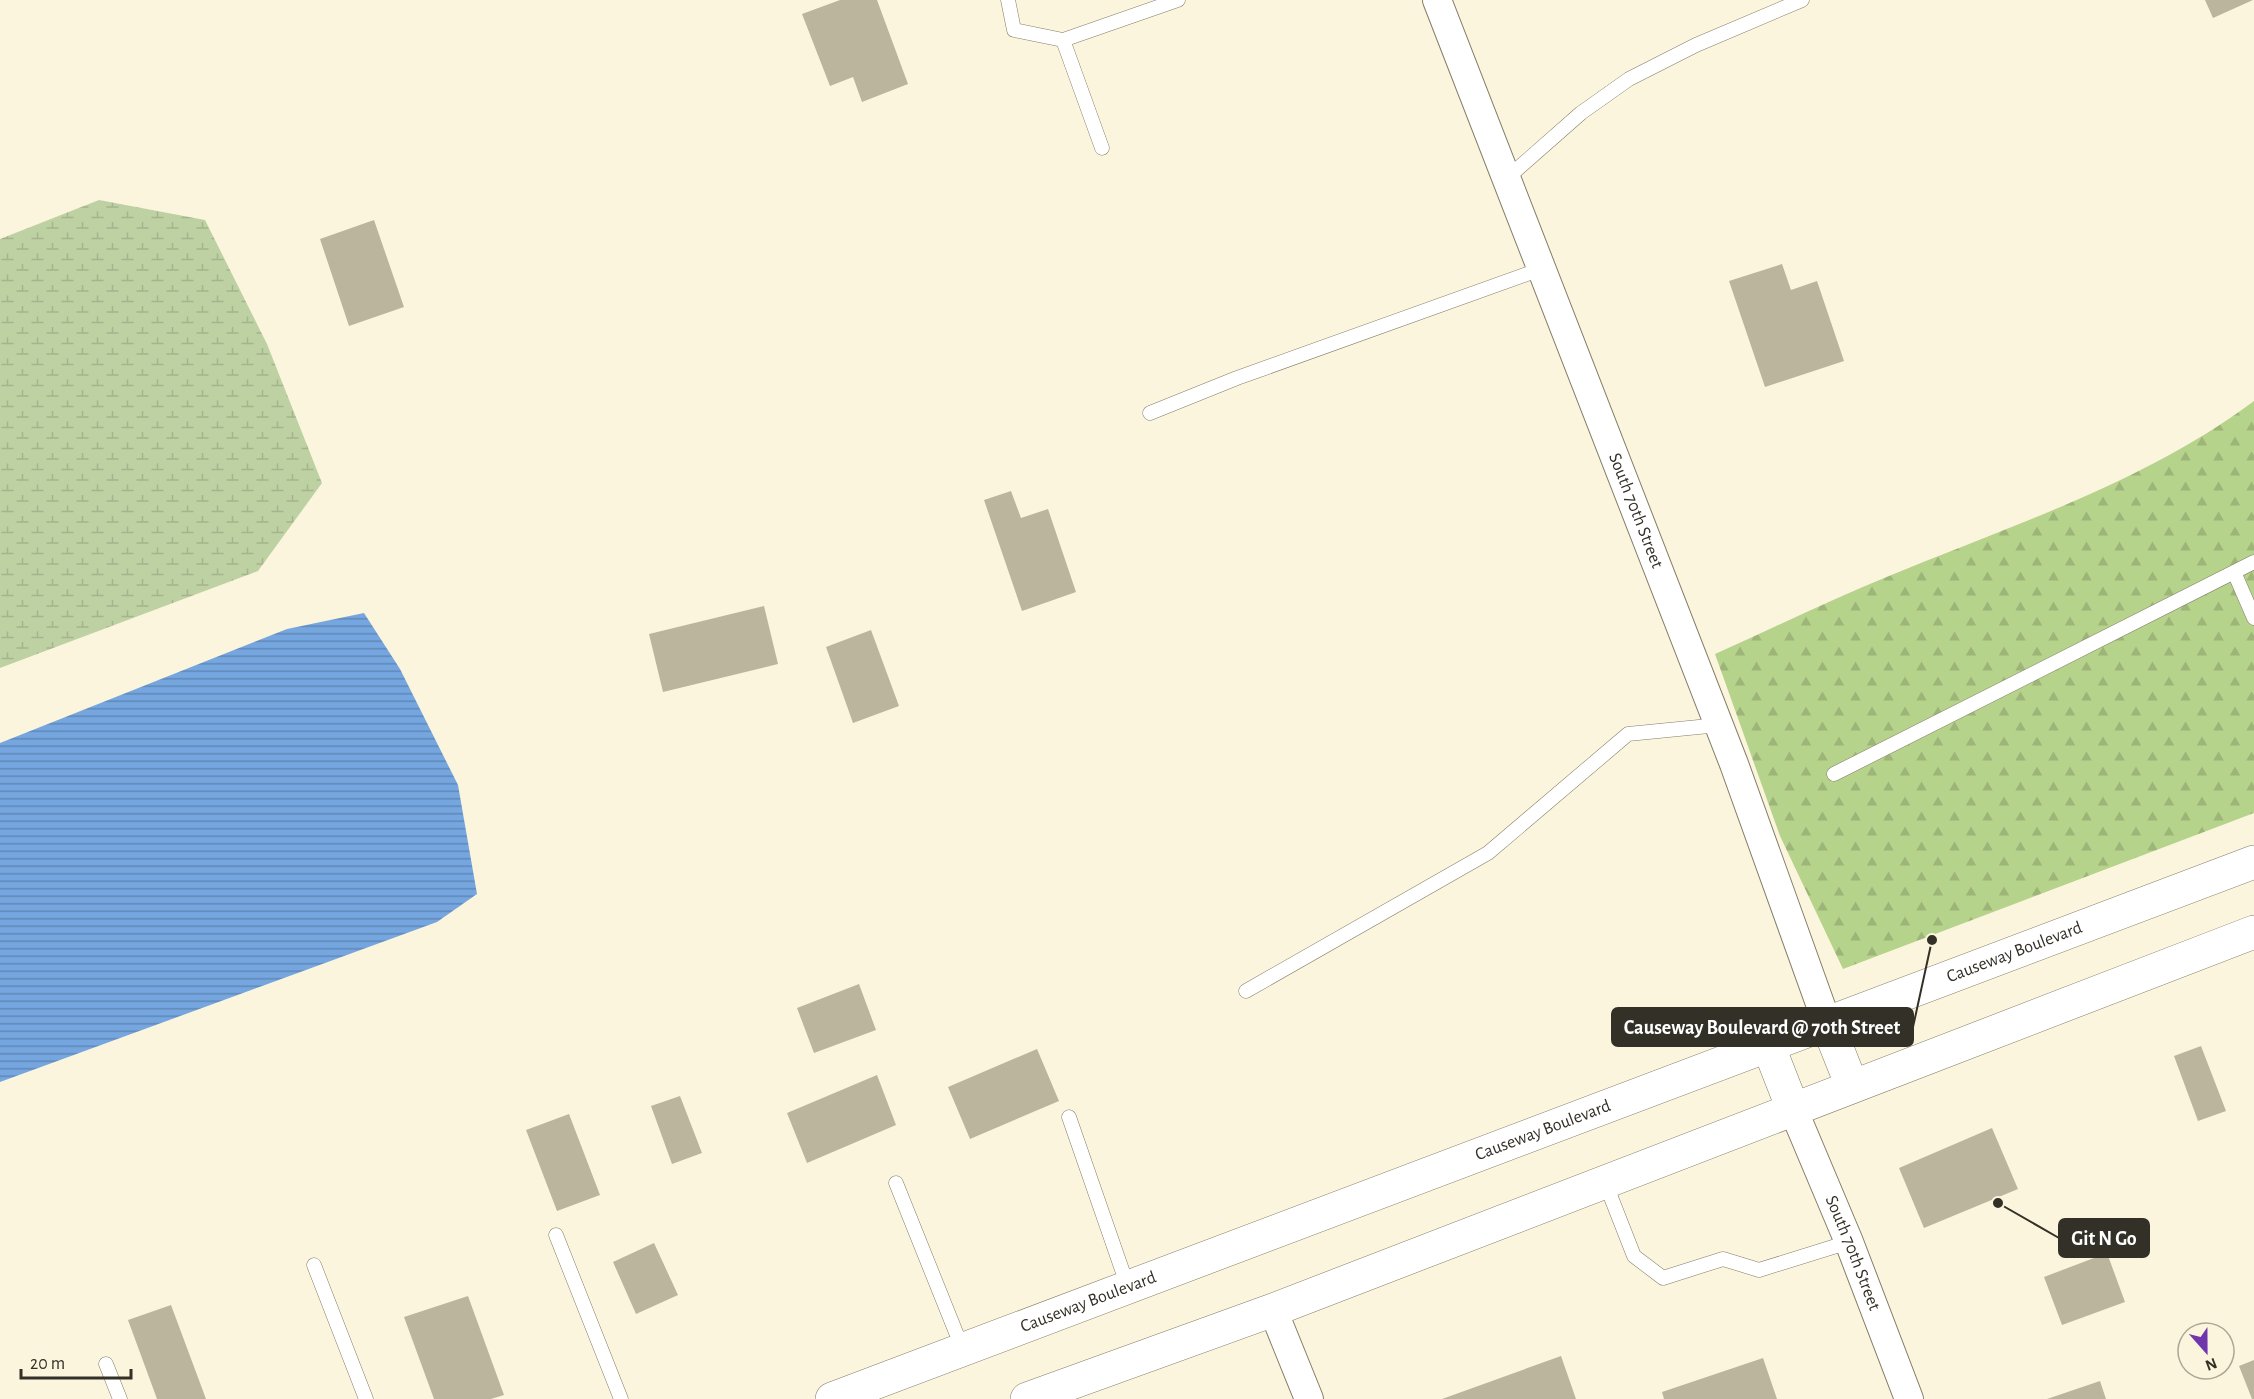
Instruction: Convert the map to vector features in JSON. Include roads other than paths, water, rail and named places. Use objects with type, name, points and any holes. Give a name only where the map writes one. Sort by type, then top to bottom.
[{"type":"main road","name":"Causeway Boulevard","points":[[832,1399],[2254,862]]},
{"type":"main road","points":[[1027,1399],[1274,1310],[2254,932]]},
{"type":"main road","points":[[1827,1023],[1852,1086]]},
{"type":"main road","points":[[1768,1045],[1793,1109]]},
{"type":"street","name":"South 70th Street","points":[[1437,0],[1719,725],[1827,1023]]},
{"type":"street","name":"South 70th Street","points":[[1793,1109],[1849,1242],[1910,1399]]},
{"type":"street","points":[[1274,1310],[1309,1399]]},
{"type":"lane","points":[[1008,0],[1014,30],[1063,40],[1178,0]]},
{"type":"lane","points":[[1506,179],[1581,113],[1629,79],[1696,45],[1802,0]]},
{"type":"lane","points":[[1063,40],[1102,148]]},
{"type":"lane","points":[[1150,413],[1238,378],[1541,269]]},
{"type":"lane","points":[[1834,774],[2254,562]]},
{"type":"lane","points":[[2234,572],[2254,618]]},
{"type":"lane","points":[[1246,991],[1488,853],[1628,734],[1719,725]]},
{"type":"lane","points":[[1069,1117],[1128,1287]]},
{"type":"lane","points":[[1605,1182],[1634,1256],[1663,1278],[1723,1259],[1759,1270],[1849,1242]]},
{"type":"lane","points":[[896,1183],[963,1350]]},
{"type":"lane","points":[[556,1235],[621,1399]]},
{"type":"lane","points":[[314,1265],[366,1399]]},
{"type":"lane","points":[[106,1364],[120,1399]]},
{"type":"water","points":[[364,613],[400,669],[458,785],[477,894],[437,922],[0,1082],[0,743],[287,629]]},
{"type":"place","name":"Causeway Boulevard @ 70th Street","points":[[1932,940]]},
{"type":"place","name":"Git N Go","points":[[1998,1203]]}]
